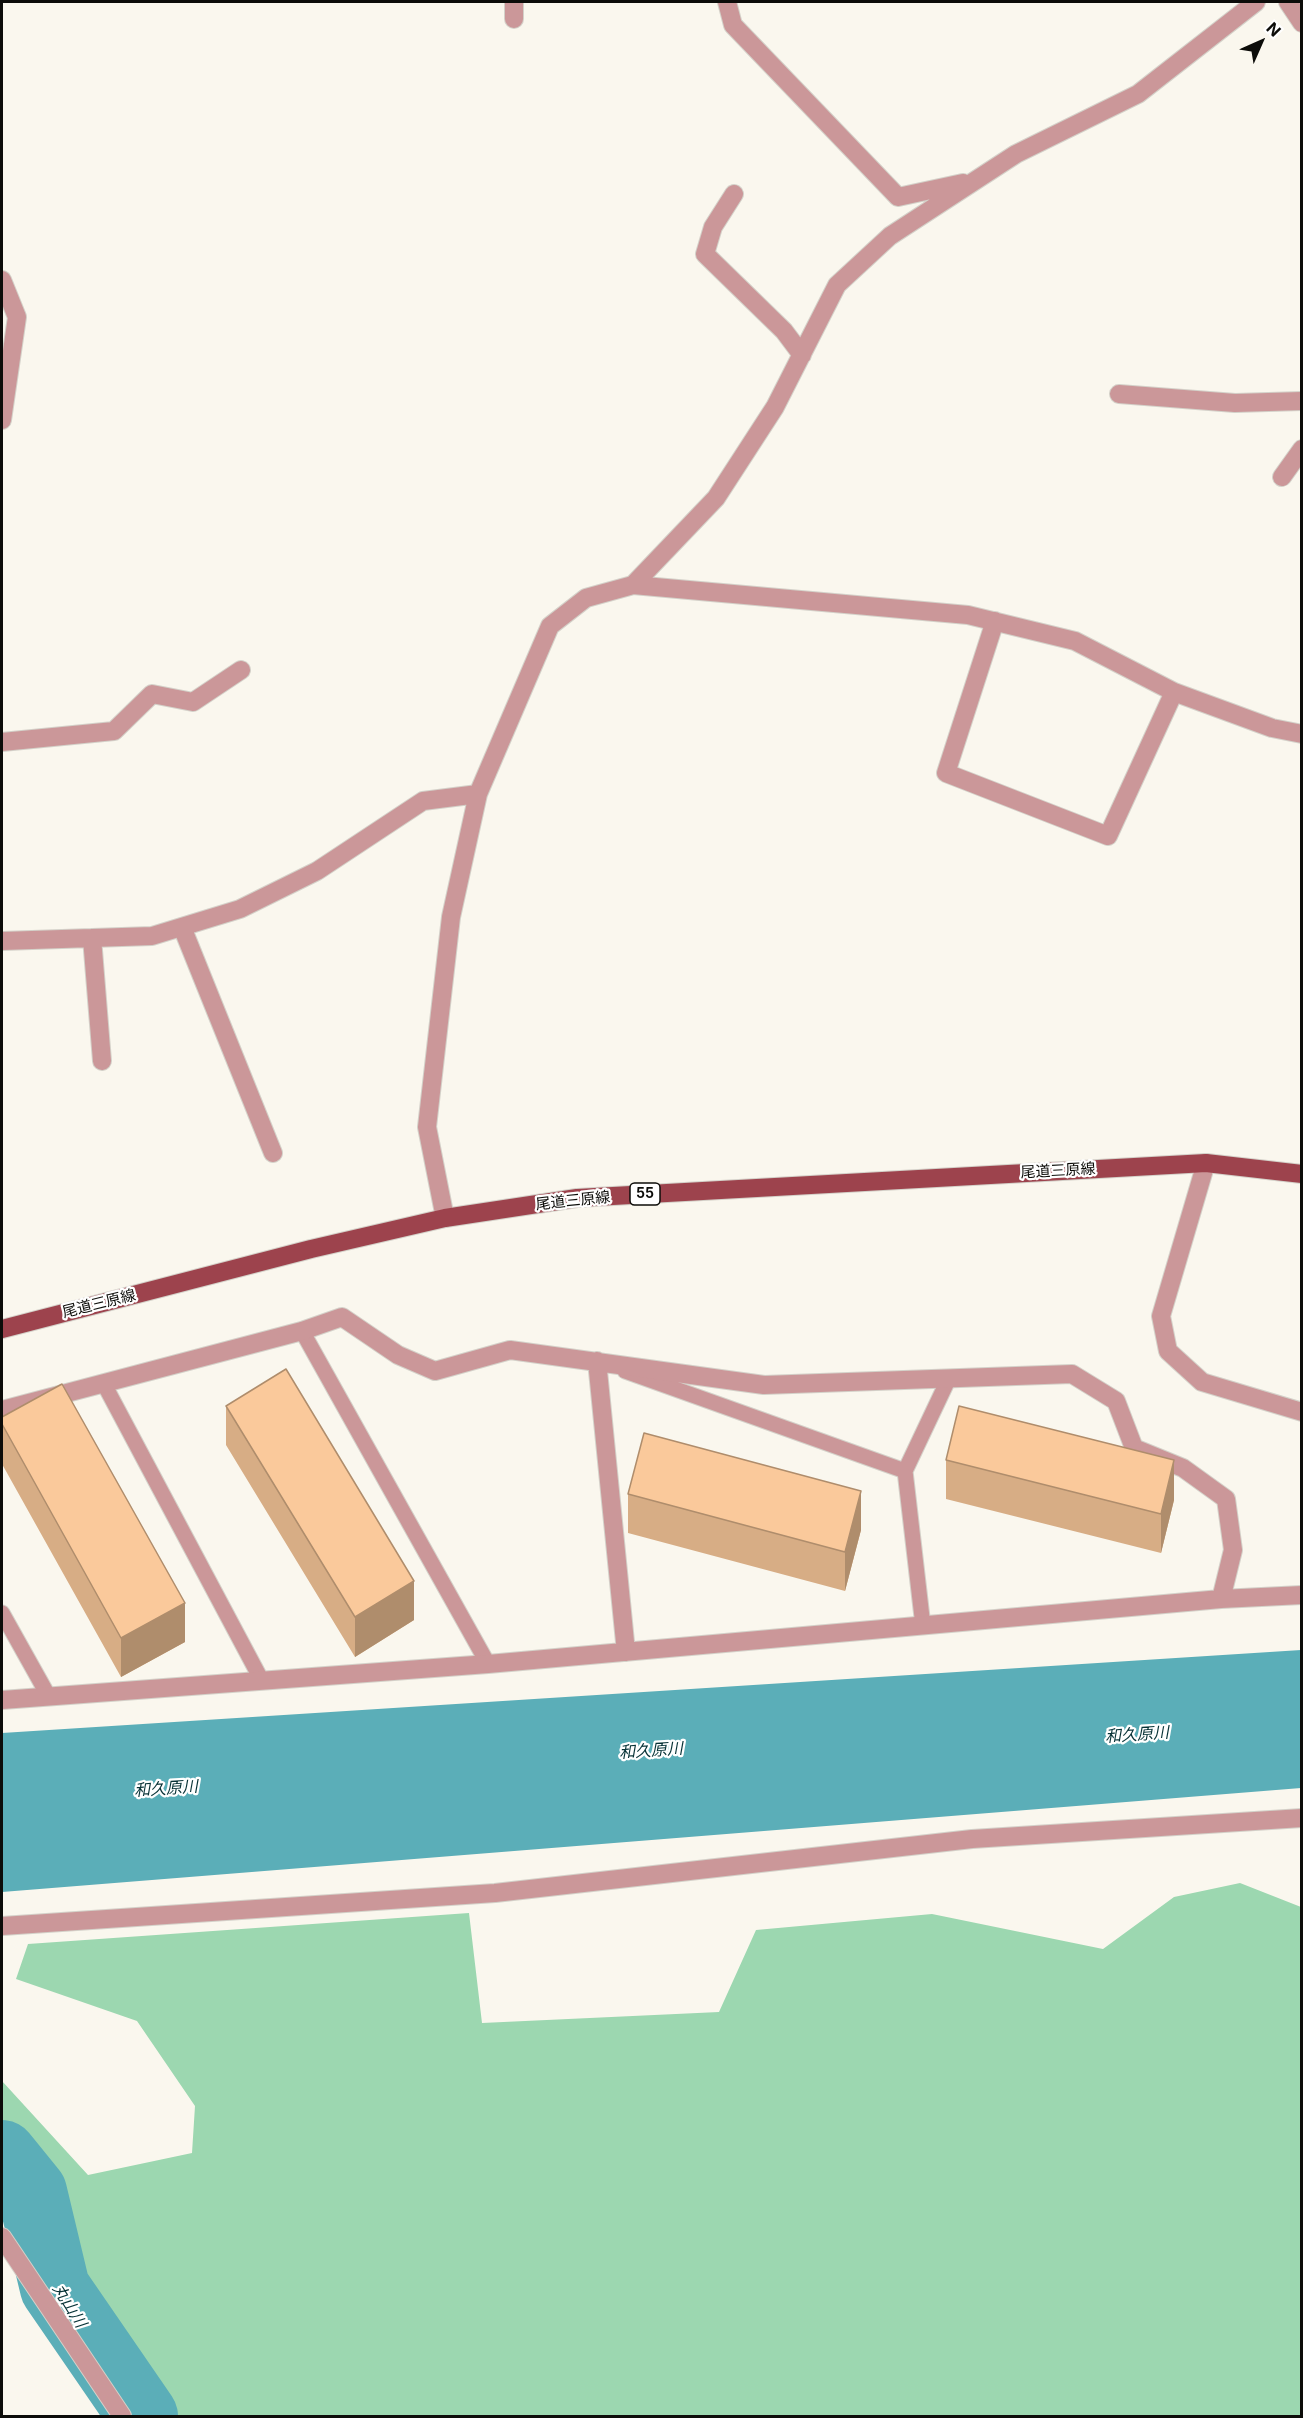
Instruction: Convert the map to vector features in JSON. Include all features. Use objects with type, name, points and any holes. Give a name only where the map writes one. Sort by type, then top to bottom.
[{"type":"main road","name":"尾道三原線","points":[[2,1329],[311,1249],[445,1218],[577,1198],[1206,1163],[1302,1174]]},
{"type":"street","points":[[727,2],[733,25],[898,197],[977,180]]},
{"type":"street","points":[[633,585],[716,498],[775,407],[837,285],[890,236],[1016,154],[1138,94],[1256,2]]},
{"type":"street","points":[[1288,2],[1302,23]]},
{"type":"street","points":[[734,194],[713,227],[705,254],[784,331],[802,355]]},
{"type":"street","points":[[2,280],[17,317],[2,420]]},
{"type":"street","points":[[1119,394],[1235,403],[1302,401]]},
{"type":"street","points":[[1282,477],[1302,449]]},
{"type":"street","points":[[445,1218],[427,1127],[451,917],[478,794],[550,626],[586,598],[633,585],[968,615],[1076,641],[1174,692],[1272,728],[1302,734]]},
{"type":"street","points":[[995,621],[946,772],[957,777],[1108,836],[1174,692]]},
{"type":"street","points":[[2,742],[114,731],[152,694],[193,702],[241,670]]},
{"type":"street","points":[[2,941],[152,936],[182,927],[240,909],[317,871],[423,801],[478,794]]},
{"type":"street","points":[[182,927],[273,1153]]},
{"type":"street","points":[[92,938],[102,1061]]},
{"type":"street","points":[[1206,1163],[1161,1316],[1168,1351],[1202,1382],[1302,1412]]},
{"type":"street","points":[[2,1410],[303,1330],[342,1317],[398,1355],[435,1371],[510,1350],[764,1385],[1072,1374],[1116,1401],[1134,1448],[1183,1468],[1226,1499],[1233,1550],[1221,1599]]},
{"type":"street","points":[[597,1361],[626,1652]]},
{"type":"street","points":[[2,1700],[488,1664],[1221,1599],[1302,1595]]},
{"type":"street","points":[[2,1926],[495,1893],[972,1839],[1302,1818]]},
{"type":"street","points":[[2,2237],[122,2416]]},
{"type":"lane","points":[[303,1330],[488,1664]]},
{"type":"lane","points":[[597,1361],[905,1471]]},
{"type":"lane","points":[[923,1626],[905,1471],[949,1378]]},
{"type":"lane","points":[[104,1383],[262,1681]]},
{"type":"lane","points":[[2,1613],[50,1697]]},
{"type":"green space","points":[[1240,1883],[1301,1907],[1301,2416],[156,2416],[66,2279],[57,2194],[2,2138],[2,2081],[88,2175],[192,2153],[195,2106],[137,2021],[16,1979],[28,1944],[469,1913],[482,2023],[719,2012],[756,1930],[932,1914],[1103,1949],[1174,1897]]},
{"type":"water","name":"和久原川","points":[[1301,1650],[1301,1788],[2,1892],[2,1733]]},
{"type":"building","points":[[286,1369],[414,1581],[355,1617],[226,1406]]},
{"type":"building","points":[[62,1384],[185,1603],[121,1638],[2,1424],[2,1417]]},
{"type":"building","points":[[959,1406],[1174,1460],[1161,1514],[946,1460]]},
{"type":"building","points":[[644,1433],[861,1491],[845,1552],[628,1494]]},
{"type":"waterway","name":"丸山川","points":[[2,2155],[32,2192],[55,2288],[143,2416]]}]
